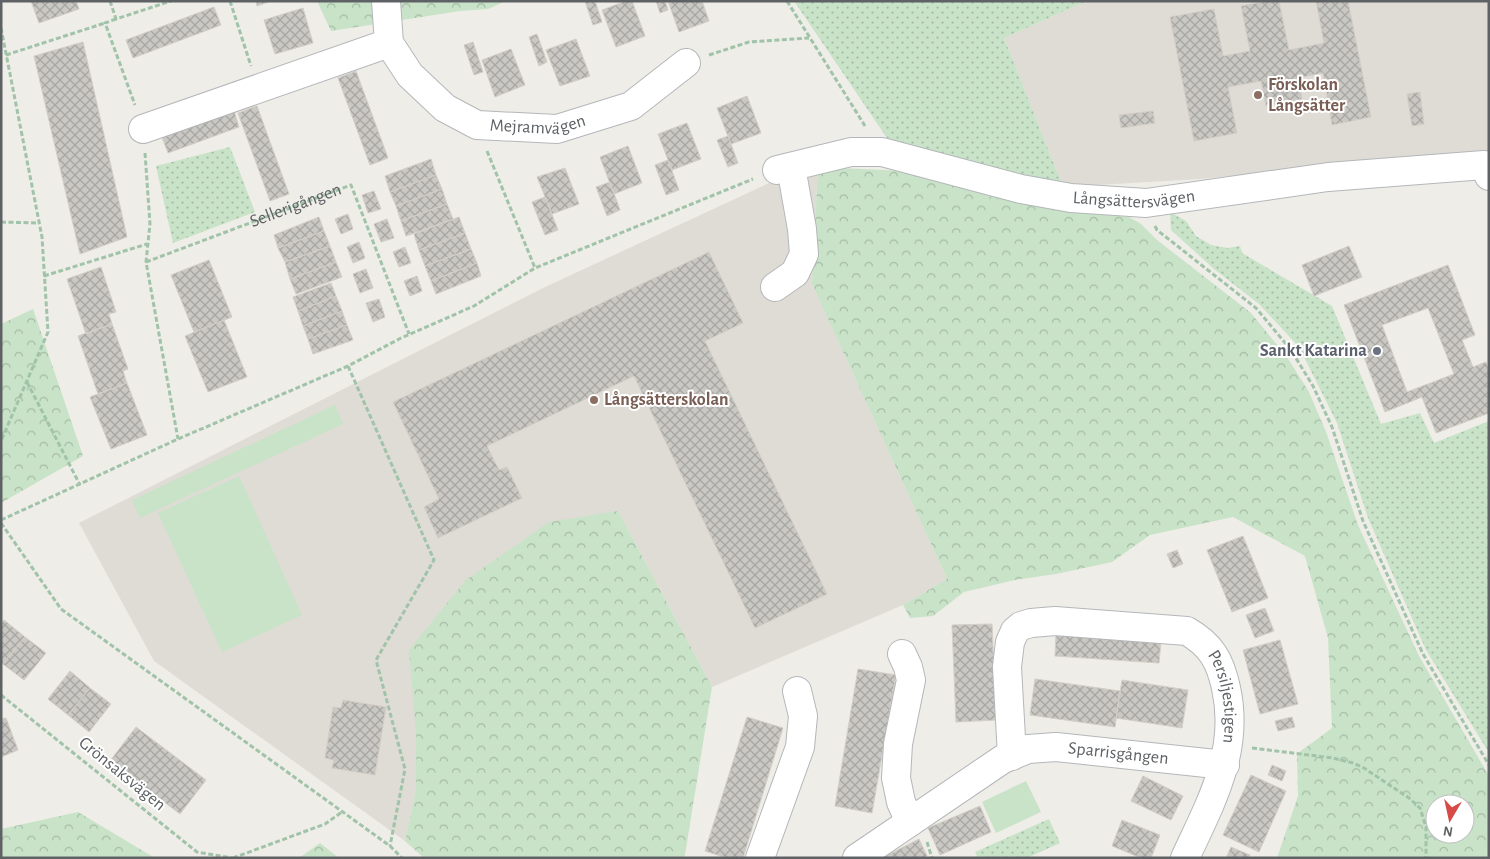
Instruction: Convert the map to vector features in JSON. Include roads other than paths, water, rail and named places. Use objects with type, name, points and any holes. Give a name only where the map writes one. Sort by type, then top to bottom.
[{"type":"street","name":"Mejramvägen","points":[[386,1],[389,43],[410,75],[444,108],[477,125],[557,129],[631,106],[686,62]]},
{"type":"street","points":[[143,129],[389,43]]},
{"type":"street","name":"Långsättersvägen","points":[[775,286],[795,273],[804,254],[802,229],[784,168],[851,152],[882,152],[1021,189],[1071,198],[1146,203],[1328,177],[1484,165],[1489,176]]},
{"type":"street","name":"Persiljestigen","points":[[1012,756],[1007,668],[1010,642],[1015,631],[1021,626],[1031,622],[1054,622],[1187,631],[1202,640],[1215,654],[1224,675],[1230,717],[1227,755],[1219,783],[1185,858]]},
{"type":"street","points":[[902,654],[911,680],[898,744],[896,778],[901,802],[910,822]]},
{"type":"street","points":[[760,858],[800,747],[803,716],[797,691]]},
{"type":"street","name":"Sparrisgången","points":[[865,855],[1003,759],[1035,748],[1056,747],[1227,755]]},
{"type":"place","name":"Förskolan Långsätter","points":[[1258,95]]},
{"type":"place","name":"Sankt Katarina","points":[[1377,351]]},
{"type":"place","name":"Långsätterskolan","points":[[594,400]]}]
